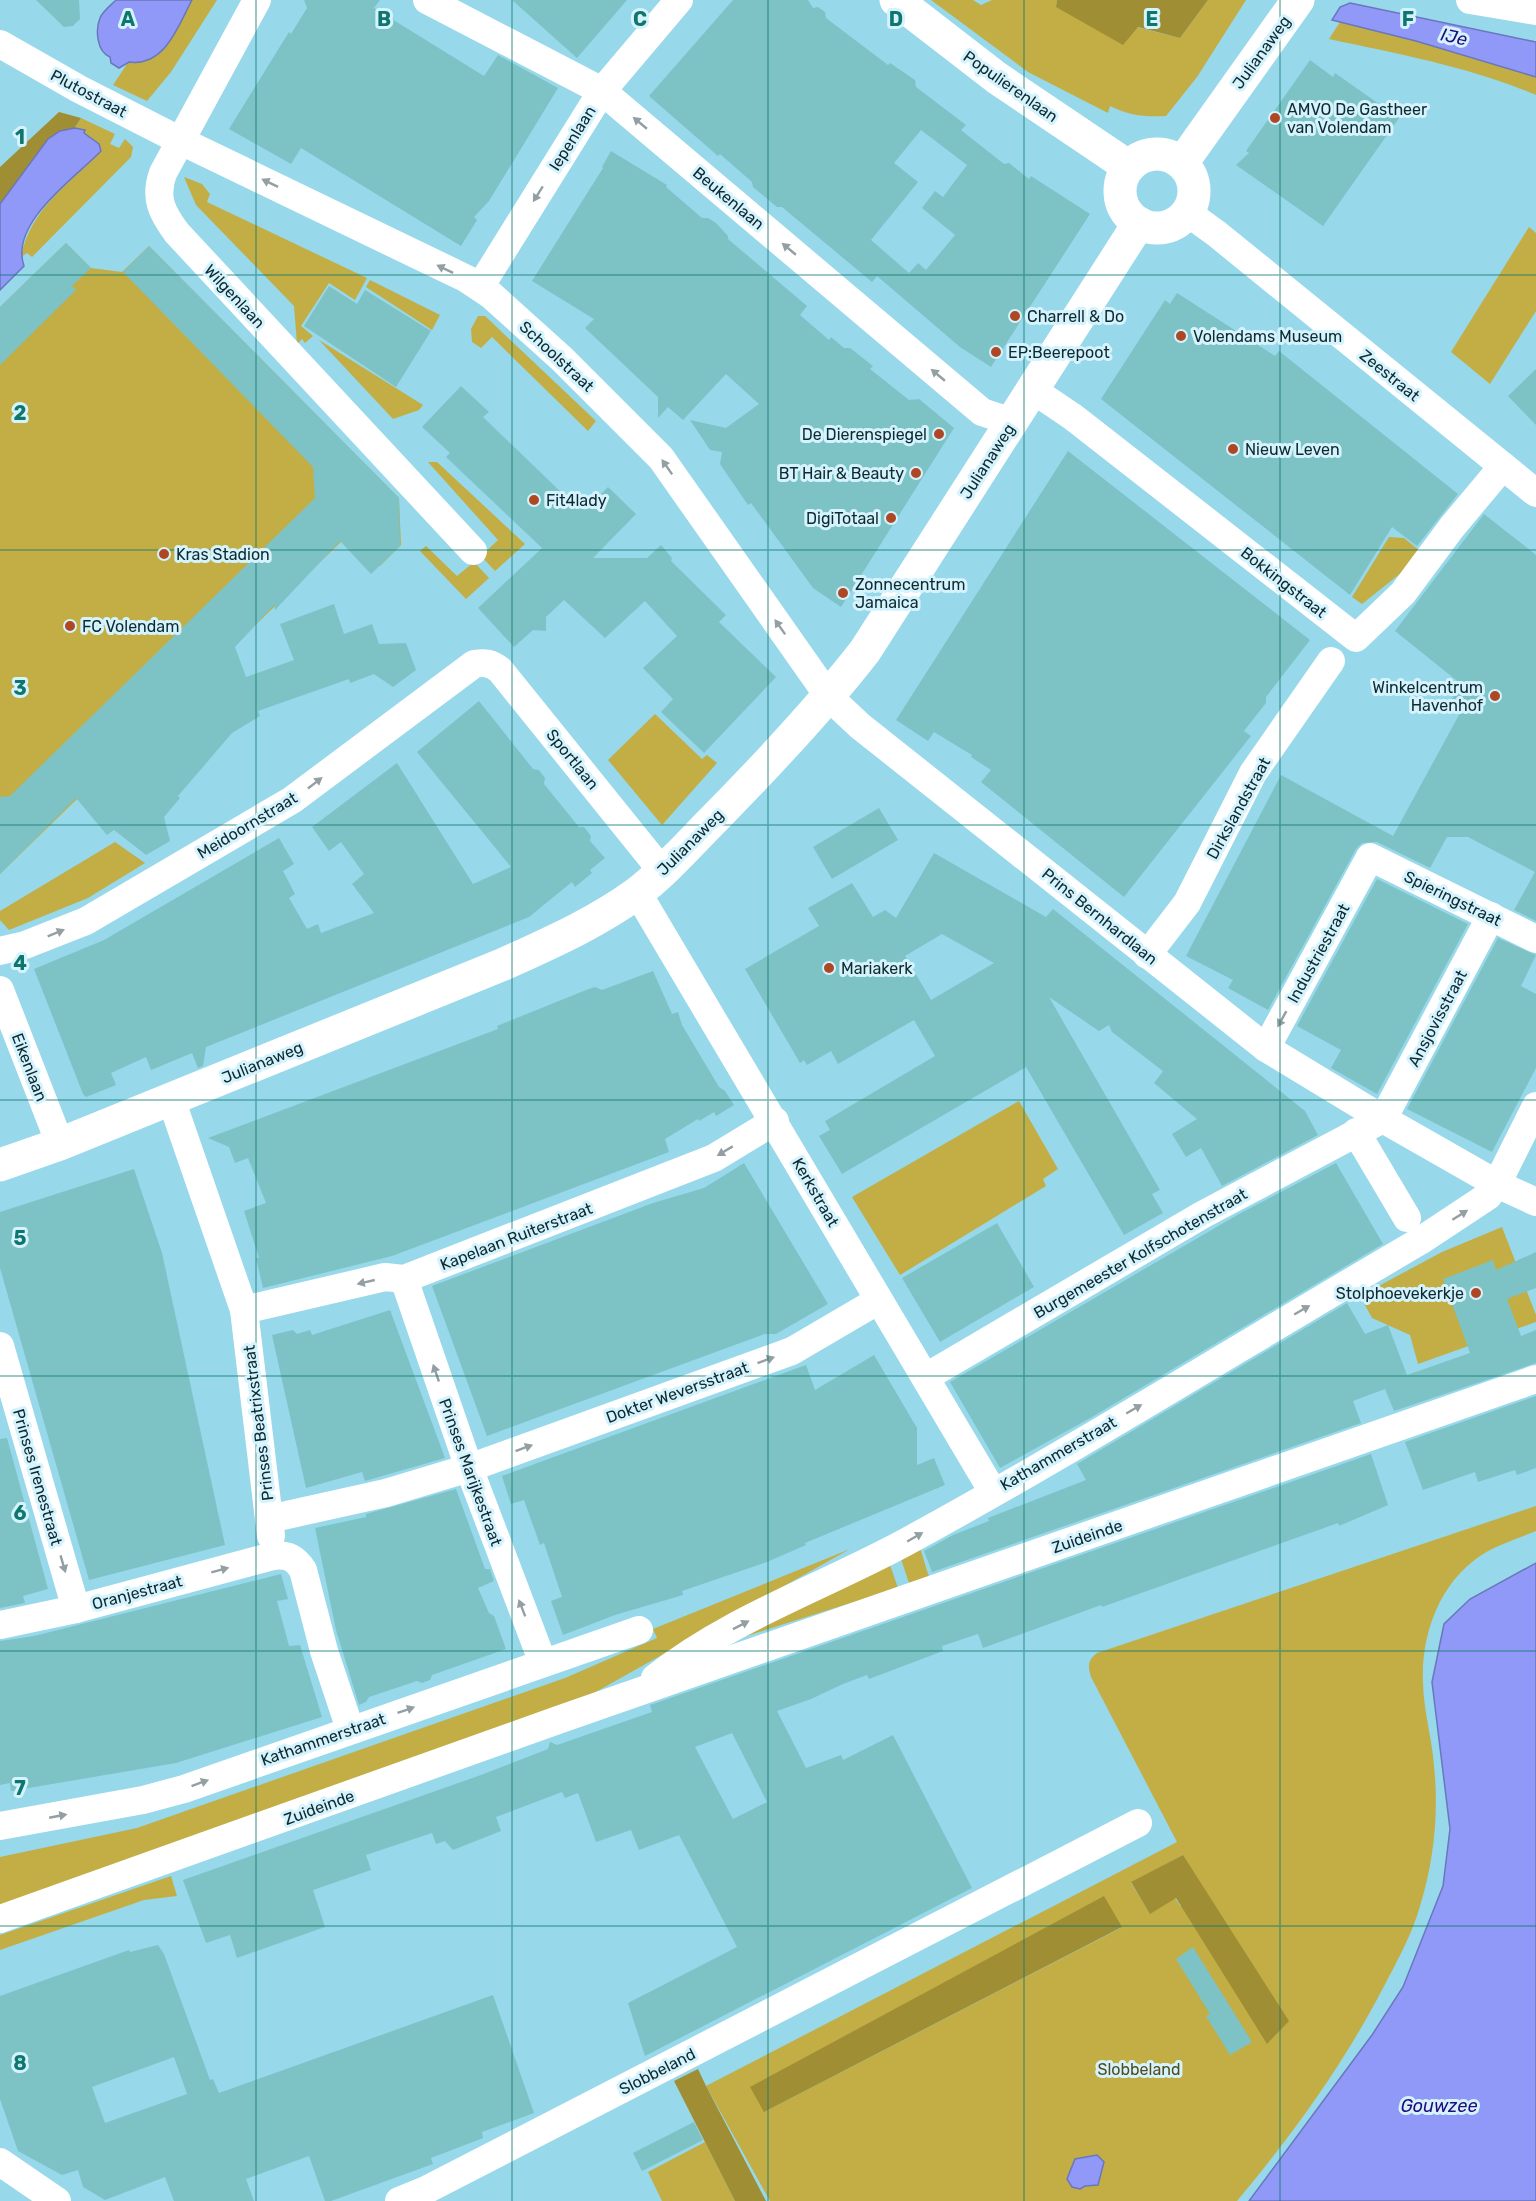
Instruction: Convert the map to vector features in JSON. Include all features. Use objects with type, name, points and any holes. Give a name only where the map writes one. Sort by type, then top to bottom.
[{"type":"main road","name":"Populierenlaan","points":[[896,0],[997,78],[1129,167]]},
{"type":"main road","name":"Julianaweg","points":[[1182,163],[1298,0]]},
{"type":"main road","points":[[1155,154],[1169,156],[1182,163],[1190,174],[1194,187],[1193,201],[1188,213],[1178,222],[1165,228],[1152,228],[1139,224],[1127,213],[1121,198],[1121,181],[1129,167],[1141,158],[1155,154]]},
{"type":"main road","name":"Julianaweg","points":[[0,1165],[171,1100],[565,937],[637,892],[662,871],[821,686],[865,651],[1139,224]]},
{"type":"street","name":"Wilgenlaan","points":[[257,0],[179,140],[158,187],[162,212],[177,233],[473,551]]},
{"type":"street","name":"Beukenlaan","points":[[427,0],[602,90],[982,412],[1012,422]]},
{"type":"street","name":"Iepenlaan","points":[[480,287],[602,90],[679,0]]},
{"type":"street","points":[[1470,0],[1536,10]]},
{"type":"street","name":"Plutostraat","points":[[0,44],[79,89],[179,140]]},
{"type":"street","name":"Schoolstraat","points":[[179,140],[480,287],[562,359],[661,458],[821,686]]},
{"type":"street","name":"Zeestraat","points":[[1188,213],[1217,234],[1536,493]]},
{"type":"street","name":"Bokkingstraat","points":[[1033,390],[1073,417],[1356,638],[1403,593],[1452,527],[1503,466]]},
{"type":"street","name":"Dirkslandstraat","points":[[1147,955],[1187,903],[1253,773],[1331,662]]},
{"type":"street","name":"Sportlaan","points":[[474,664],[492,664],[500,670],[662,871]]},
{"type":"street","name":"Meidoornstraat","points":[[0,951],[25,945],[86,921],[292,800],[474,664]]},
{"type":"street","name":"Prins Bernhardlaan","points":[[821,686],[860,726],[1114,925],[1147,955],[1266,1048],[1383,1119],[1497,1184],[1536,1202]]},
{"type":"street","name":"Spieringstraat","points":[[1371,857],[1536,939]]},
{"type":"street","name":"Industriestraat","points":[[1266,1048],[1371,857]]},
{"type":"street","name":"Kerkstraat","points":[[637,892],[775,1120],[993,1492]]},
{"type":"street","name":"Ansjovisstraat","points":[[1383,1119],[1491,916]]},
{"type":"street","name":"Eikenlaan","points":[[0,990],[60,1144]]},
{"type":"street","name":"Prinses Beatrixstraat","points":[[171,1100],[244,1310],[273,1556]]},
{"type":"street","name":"Kathammerstraat","points":[[688,1651],[905,1542],[993,1492],[1413,1229],[1482,1201],[1497,1184],[1536,1106]]},
{"type":"street","name":"Burgemeester Kolfschotenstraat","points":[[926,1377],[1202,1215],[1383,1119]]},
{"type":"street","name":"Kapelaan Ruiterstraat","points":[[244,1310],[385,1277],[404,1279],[714,1158],[775,1120]]},
{"type":"street","points":[[1356,1132],[1413,1229]]},
{"type":"street","name":"Prinses Marijkestraat","points":[[404,1279],[469,1468],[543,1663]]},
{"type":"street","name":"Dokter Weversstraat","points":[[269,1518],[386,1493],[469,1468],[792,1351],[879,1300]]},
{"type":"street","name":"Prinses Irenestraat","points":[[0,1346],[76,1609]]},
{"type":"street","name":"Zuideinde","points":[[0,1919],[638,1692],[1536,1379]]},
{"type":"street","points":[[273,1556],[289,1556],[298,1562],[303,1570],[324,1652],[350,1729]]},
{"type":"street","name":"Oranjestraat","points":[[0,1625],[76,1609],[273,1556]]},
{"type":"street","name":"Kathammerstraat","points":[[0,1826],[174,1791],[639,1630]]},
{"type":"street","name":"Zuideinde","points":[[638,1692],[688,1651]]},
{"type":"street","name":"Slobbeland","points":[[399,2201],[426,2190],[1138,1823]]},
{"type":"street","points":[[0,2162],[57,2201]]},
{"type":"green space","points":[[192,0],[217,0],[171,72],[147,101],[113,85],[129,61],[151,58],[160,51],[175,32]]},
{"type":"green space","points":[[931,0],[973,0],[981,5],[992,0],[1057,0],[1056,7],[1180,38],[1208,0],[1246,0],[1197,77],[1166,116],[1144,116],[1110,106],[1108,113],[1028,72]]},
{"type":"green space","points":[[1340,22],[1416,41],[1536,77],[1536,95],[1460,69],[1329,39]]},
{"type":"green space","points":[[81,118],[115,134],[110,144],[119,148],[125,139],[133,147],[131,157],[32,257],[27,253],[21,257],[26,240],[42,211],[52,198],[101,151],[97,142],[75,128]]},
{"type":"green space","points":[[184,177],[202,184],[210,194],[207,202],[367,278],[355,300],[329,283],[301,326],[313,336],[305,343],[302,339],[297,344],[294,306],[196,205]]},
{"type":"green space","points":[[1529,227],[1536,233],[1536,311],[1490,384],[1451,352]]},
{"type":"green space","name":"Kras Stadion","points":[[66,243],[91,268],[122,272],[149,246],[399,498],[401,545],[380,566],[348,535],[0,874],[0,307]]},
{"type":"green space","points":[[370,280],[440,315],[432,330],[366,287]]},
{"type":"green space","points":[[478,316],[485,316],[596,421],[588,431],[492,337],[481,348],[472,342],[471,329]]},
{"type":"green space","points":[[319,340],[423,405],[419,410],[393,419]]},
{"type":"green space","points":[[428,462],[437,462],[525,544],[495,571],[481,556],[498,540]]},
{"type":"green space","points":[[1389,537],[1404,538],[1420,551],[1406,569],[1362,604],[1352,597]]},
{"type":"green space","points":[[426,546],[457,576],[474,562],[489,578],[466,599],[420,551]]},
{"type":"green space","points":[[655,714],[702,759],[707,755],[717,763],[662,825],[608,760]]},
{"type":"green space","points":[[115,842],[145,863],[88,898],[9,930],[0,920],[0,911]]},
{"type":"green space","points":[[1019,1101],[1058,1169],[1043,1179],[1046,1186],[900,1275],[852,1197]]},
{"type":"green space","points":[[1502,1227],[1536,1315],[1536,1322],[1418,1364],[1410,1335],[1372,1318],[1360,1296],[1442,1252]]},
{"type":"green space","points":[[1536,1506],[1536,1531],[1495,1547],[1459,1574],[1438,1606],[1431,1624],[1423,1662],[1423,1681],[1434,1766],[1436,1801],[1434,1836],[1425,1889],[1408,1938],[1368,2017],[1334,2072],[1278,2150],[1237,2201],[770,2201],[706,2086],[1177,1842],[1091,1677],[1089,1664],[1097,1653]],"holes":[[[1183,1855],[1181,1907],[1175,1898],[1150,1913],[1131,1883]],[[1104,1897],[1121,1928],[764,2112]]]},
{"type":"green space","points":[[920,1548],[929,1577],[909,1583],[901,1559]]},
{"type":"green space","points":[[850,1549],[594,1693],[0,1905],[0,1857],[137,1828],[565,1678],[657,1638],[653,1629]]},
{"type":"green space","points":[[888,1559],[898,1588],[740,1638]]},
{"type":"green space","points":[[171,1876],[177,1896],[144,1900],[0,1950],[0,1935]]},
{"type":"green space","points":[[705,2142],[735,2201],[662,2201],[648,2172]]},
{"type":"shaded area","points":[[1057,0],[1208,0],[1180,38],[1138,27],[1123,45],[1056,7]]},
{"type":"shaded area","points":[[59,112],[81,118],[74,129],[48,139],[0,204],[0,167]]},
{"type":"shaded area","points":[[1183,1855],[1289,2021],[1267,2044],[1176,1898],[1150,1914],[1131,1882]]},
{"type":"shaded area","points":[[1104,1896],[1122,1927],[764,2112],[750,2087]]},
{"type":"shaded area","points":[[698,2069],[766,2201],[735,2201],[674,2081]]},
{"type":"water","points":[[116,0],[192,0],[169,43],[161,51],[152,58],[141,62],[129,62],[119,68],[111,63],[110,57],[102,50],[98,34],[98,23],[101,16]]},
{"type":"water","name":"IJe","points":[[1350,3],[1536,42],[1536,77],[1416,41],[1332,20],[1340,7]]},
{"type":"water","points":[[75,128],[85,130],[84,133],[99,144],[101,151],[47,202],[35,218],[26,234],[22,250],[24,266],[0,290],[0,204],[48,139],[60,131]]},
{"type":"water","name":"Gouwzee","points":[[1536,1563],[1536,2201],[1249,2201],[1372,2035],[1403,1987],[1443,1886],[1450,1829],[1432,1682],[1444,1624],[1470,1599]]},
{"type":"water","points":[[1097,2155],[1104,2162],[1098,2185],[1085,2186],[1080,2189],[1072,2187],[1067,2179],[1075,2159]]},
{"type":"building","points":[[36,0],[79,0],[80,19],[73,26],[64,27]]},
{"type":"building","points":[[304,0],[380,0],[374,8],[484,76],[498,55],[558,88],[489,201],[474,217],[477,220],[461,246],[301,148],[291,164],[229,129],[289,32],[291,34],[307,8]]},
{"type":"building","points":[[512,0],[627,0],[577,58]]},
{"type":"building","points":[[733,0],[808,0],[813,8],[818,7],[825,12],[826,18],[888,65],[890,63],[915,80],[916,87],[966,125],[961,130],[1004,164],[1009,163],[1029,179],[1031,176],[1090,214],[991,367],[960,347],[877,276],[872,282],[782,207],[777,207],[720,154],[718,156],[649,96]],"holes":[[[921,130],[967,165],[943,197],[935,191],[922,208],[955,235],[926,270],[918,263],[909,273],[871,240],[918,182],[894,163]]]},
{"type":"building","points":[[1310,60],[1333,77],[1335,73],[1399,118],[1323,226],[1236,165],[1249,153],[1246,151]]},
{"type":"building","points":[[611,151],[667,185],[666,187],[702,218],[708,218],[716,223],[728,239],[807,306],[800,315],[829,340],[831,337],[844,348],[850,348],[873,366],[870,369],[909,400],[919,399],[954,428],[841,607],[813,588],[751,503],[748,505],[720,464],[722,452],[710,450],[690,420],[726,428],[759,404],[726,374],[683,420],[668,407],[658,418],[658,397],[585,328],[594,319],[532,281],[603,168]]},
{"type":"building","points":[[66,243],[91,268],[72,286],[76,290],[0,365],[0,307]]},
{"type":"building","points":[[149,246],[399,498],[400,546],[371,574],[340,541],[275,610],[274,605],[235,647],[246,677],[294,660],[280,624],[334,604],[344,634],[372,624],[379,644],[406,643],[416,670],[393,687],[374,674],[350,683],[349,679],[258,711],[260,716],[232,733],[178,796],[180,798],[164,817],[170,841],[146,855],[114,830],[107,835],[76,798],[0,874],[0,797],[10,796],[315,498],[313,467],[123,272]]},
{"type":"building","points":[[329,286],[357,304],[365,290],[431,331],[396,387],[304,326]]},
{"type":"building","points":[[1177,293],[1275,356],[1279,351],[1458,494],[1417,546],[1392,527],[1350,595],[1101,399],[1165,300],[1170,304]]},
{"type":"building","points":[[1536,369],[1536,425],[1508,396]]},
{"type":"building","points":[[461,386],[489,412],[483,417],[566,497],[568,494],[585,510],[608,487],[636,514],[593,558],[647,558],[661,545],[672,558],[671,561],[726,615],[719,622],[776,677],[704,753],[661,712],[673,699],[643,668],[677,636],[645,601],[605,638],[564,600],[546,617],[546,631],[533,630],[514,647],[478,608],[542,548],[446,457],[450,453],[422,427]]},
{"type":"building","points":[[1068,451],[1310,640],[1266,697],[1266,703],[1244,731],[1251,736],[1124,897],[981,782],[991,770],[971,757],[972,755],[934,732],[928,741],[896,720]]},
{"type":"building","points":[[1484,514],[1536,555],[1536,921],[1514,910],[1535,872],[1468,837],[1447,837],[1430,868],[1377,842],[1362,843],[1356,849],[1268,1010],[1228,988],[1233,980],[1186,956],[1281,775],[1393,836],[1460,713],[1449,704],[1461,684],[1395,631]]},
{"type":"building","points":[[479,701],[533,769],[539,770],[545,778],[544,784],[579,827],[584,827],[591,836],[590,841],[605,858],[590,870],[592,873],[575,887],[572,882],[529,917],[206,1047],[203,1066],[198,1068],[192,1053],[151,1070],[146,1057],[111,1073],[116,1085],[86,1097],[83,1094],[34,969],[104,940],[279,838],[294,864],[283,871],[295,894],[289,898],[307,929],[318,924],[321,933],[374,913],[352,884],[364,874],[341,842],[329,851],[312,827],[397,763],[473,884],[511,867],[417,752]]},
{"type":"building","points":[[879,808],[898,840],[832,879],[813,847]]},
{"type":"building","points":[[934,853],[1046,917],[1053,909],[1305,1111],[1318,1135],[1222,1186],[1201,1148],[1186,1157],[1172,1134],[1197,1119],[1154,1083],[1163,1071],[1112,1032],[1109,1025],[1099,1031],[1049,997],[1160,1190],[1152,1194],[1163,1213],[1124,1235],[1026,1067],[842,1174],[819,1136],[830,1130],[825,1121],[935,1056],[914,1020],[838,1064],[831,1051],[807,1065],[804,1060],[800,1063],[745,969],[819,926],[808,908],[852,883],[873,917],[885,910],[896,918]],"holes":[[[942,934],[994,963],[931,1000],[905,956]]]},
{"type":"building","points":[[1377,879],[1468,924],[1377,1094],[1331,1068],[1341,1050],[1297,1026]]},
{"type":"building","points":[[1498,938],[1536,955],[1521,986],[1536,994],[1536,1068],[1492,1152],[1407,1109]]},
{"type":"building","points":[[653,971],[672,1014],[678,1012],[682,1025],[719,1087],[725,1091],[734,1105],[716,1116],[714,1112],[699,1121],[698,1119],[665,1139],[669,1152],[392,1256],[263,1288],[256,1258],[259,1258],[244,1211],[266,1203],[248,1158],[235,1163],[229,1147],[208,1138],[498,1029],[497,1026],[586,990],[595,987],[602,990]]},
{"type":"building","points":[[744,1163],[828,1304],[776,1334],[765,1334],[487,1436],[432,1286],[653,1203],[704,1188]]},
{"type":"building","points":[[1336,1163],[1383,1244],[1092,1417],[1000,1468],[950,1382],[1239,1214]]},
{"type":"building","points":[[134,1169],[162,1253],[225,1545],[89,1580],[0,1268],[0,1212]]},
{"type":"building","points":[[997,1223],[1034,1287],[940,1342],[902,1278]]},
{"type":"building","points":[[1536,1252],[1536,1288],[1507,1299],[1521,1336],[1536,1330],[1536,1363],[1394,1411],[1385,1389],[1353,1401],[1361,1423],[932,1572],[924,1551],[953,1535],[989,1521],[988,1518],[1086,1480],[1077,1464],[1347,1303],[1365,1334],[1388,1325],[1407,1375],[1470,1353],[1443,1279],[1493,1260],[1496,1270]]},
{"type":"building","points":[[390,1310],[445,1458],[365,1481],[362,1472],[306,1488],[272,1335],[293,1330],[297,1334],[310,1330],[312,1335]]},
{"type":"building","points":[[874,1355],[917,1428],[917,1465],[934,1458],[945,1485],[805,1543],[806,1545],[767,1562],[682,1591],[683,1595],[615,1615],[563,1635],[551,1601],[562,1597],[544,1543],[540,1545],[524,1500],[511,1504],[502,1476],[806,1365],[815,1390]]},
{"type":"building","points":[[1536,1396],[1536,1468],[1517,1475],[1515,1470],[1478,1482],[1475,1472],[1423,1490],[1405,1442]]},
{"type":"building","points":[[7,1438],[48,1589],[23,1596],[25,1603],[0,1608],[0,1439]]},
{"type":"building","points":[[1371,1454],[1388,1505],[1339,1526],[1338,1523],[983,1648],[978,1634],[942,1646],[943,1651],[869,1679],[867,1675],[777,1711],[806,1768],[841,1755],[843,1760],[893,1735],[972,1888],[645,2056],[628,2003],[737,1947],[679,1835],[639,1850],[631,1830],[596,1842],[578,1793],[565,1798],[562,1792],[496,1817],[501,1831],[453,1850],[445,1841],[436,1844],[432,1833],[366,1855],[371,1870],[313,1890],[325,1927],[237,1958],[230,1935],[206,1943],[183,1880],[481,1775],[548,1749],[550,1742],[557,1745],[652,1712],[650,1705]],"holes":[[[732,1733],[767,1802],[733,1819],[695,1747]]]},
{"type":"building","points":[[456,1489],[485,1569],[490,1569],[494,1581],[478,1588],[489,1613],[494,1616],[506,1649],[432,1675],[430,1680],[422,1683],[417,1681],[369,1697],[366,1702],[359,1705],[336,1630],[315,1528],[366,1517],[366,1514]]},
{"type":"building","points":[[281,1574],[288,1599],[277,1601],[289,1646],[300,1645],[322,1717],[176,1763],[11,1791],[10,1783],[0,1785],[0,1641],[34,1636]]},
{"type":"building","points":[[158,1945],[164,1954],[210,2080],[213,2079],[219,2093],[493,1995],[534,2113],[482,2132],[483,2138],[431,2158],[433,2164],[331,2201],[325,2201],[309,2156],[246,2179],[254,2201],[174,2201],[165,2177],[105,2200],[83,2187],[78,2170],[62,2175],[18,2151],[0,2099],[0,1996],[129,1950],[130,1952]],"holes":[[[174,2057],[187,2094],[105,2123],[92,2087]]]},
{"type":"building","points":[[1193,1947],[1252,2042],[1230,2055],[1206,2016],[1210,2014],[1176,1959]]},
{"type":"building","points":[[694,2122],[703,2140],[642,2171],[633,2153]]},
{"type":"place","name":"AMVO De Gastheer van Volendam","points":[[1275,118]]},
{"type":"place","name":"Charrell & Do","points":[[1015,316]]},
{"type":"place","name":"Volendams Museum","points":[[1181,336]]},
{"type":"place","name":"EP:Beerepoot","points":[[996,352]]},
{"type":"place","name":"De Dierenspiegel","points":[[939,434]]},
{"type":"place","name":"Nieuw Leven","points":[[1233,449]]},
{"type":"place","name":"BT Hair & Beauty","points":[[916,473]]},
{"type":"place","name":"Fit4lady","points":[[534,500]]},
{"type":"place","name":"DigiTotaal","points":[[891,518]]},
{"type":"place","name":"Kras Stadion","points":[[164,554]]},
{"type":"place","name":"Zonnecentrum Jamaica","points":[[843,593]]},
{"type":"place","name":"FC Volendam","points":[[70,626]]},
{"type":"place","name":"Winkelcentrum Havenhof","points":[[1495,696]]},
{"type":"place","name":"Mariakerk","points":[[829,968]]},
{"type":"place","name":"Stolphoevekerkje","points":[[1476,1293]]}]
